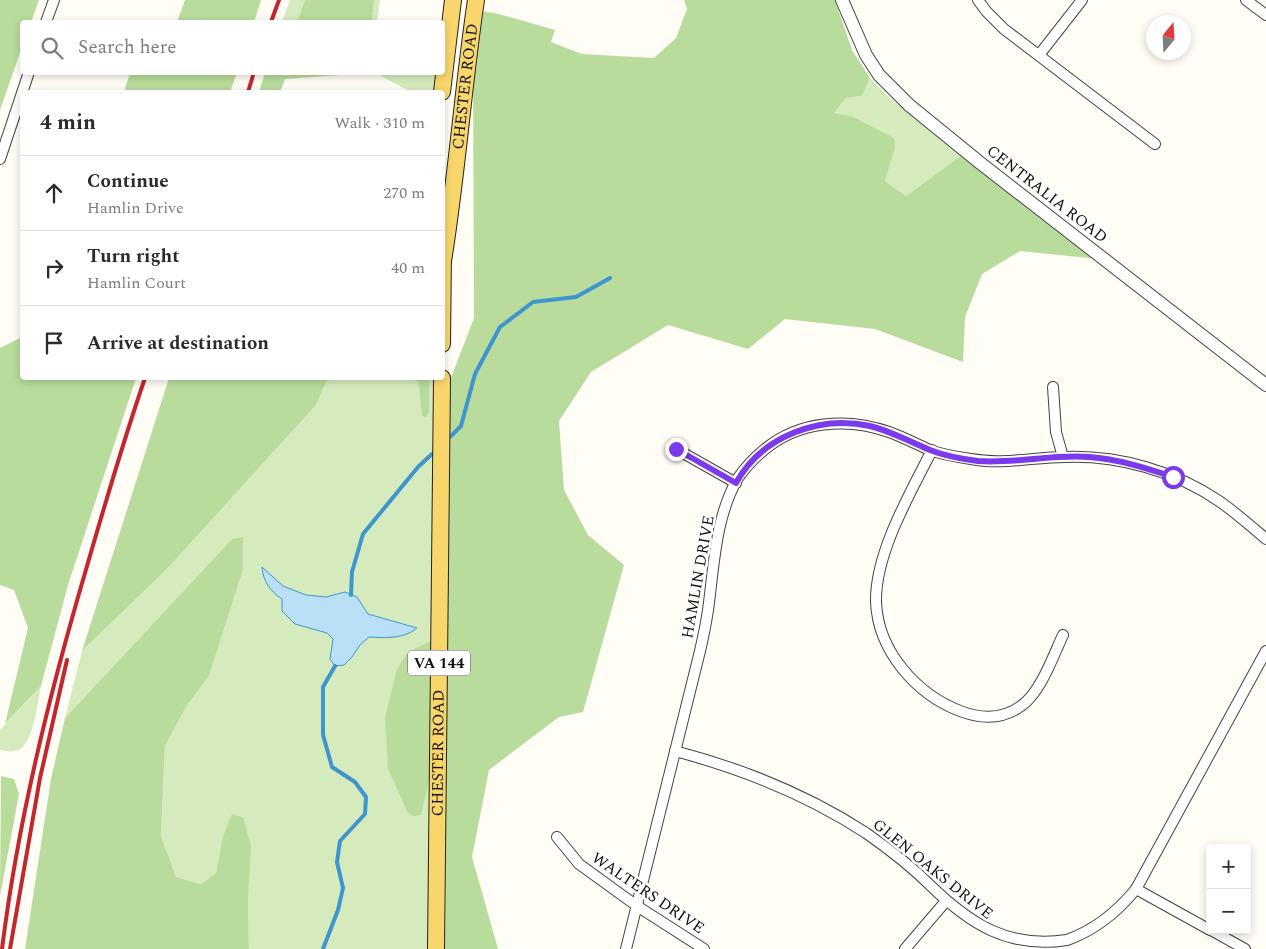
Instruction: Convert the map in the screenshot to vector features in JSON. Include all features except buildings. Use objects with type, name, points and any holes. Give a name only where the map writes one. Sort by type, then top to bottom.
[{"type":"main road","name":"CHESTER ROAD","points":[[445,67],[453,0]]},
{"type":"main road","name":"CHESTER ROAD","points":[[445,245],[452,209],[468,51],[476,0]]},
{"type":"main road","name":"CHESTER ROAD","points":[[442,90],[444,75]]},
{"type":"main road","name":"CHESTER ROAD","points":[[436,949],[442,380]]},
{"type":"street","points":[[47,20],[54,0]]},
{"type":"street","name":"CENTRALIA ROAD","points":[[842,0],[866,55],[879,75],[909,105],[978,162],[1266,385]]},
{"type":"street","points":[[978,0],[1004,29],[1156,144]]},
{"type":"street","points":[[1039,56],[1082,0]]},
{"type":"street","points":[[1246,0],[1266,15]]},
{"type":"street","points":[[23,90],[28,75]]},
{"type":"street","points":[[0,159],[20,99]]},
{"type":"street","points":[[1053,387],[1056,432],[1063,457]]},
{"type":"street","name":"HAMLIN DRIVE","points":[[626,949],[700,651],[708,610],[715,551],[722,523],[736,483],[751,462],[780,439],[797,431],[815,426],[850,424],[870,426],[932,450],[954,457],[978,461],[1002,462],[1088,456],[1117,461],[1173,477],[1196,488],[1218,500],[1266,539]]},
{"type":"street","points":[[676,449],[736,483]]},
{"type":"street","points":[[932,450],[889,542],[879,570],[876,604],[884,637],[893,655],[905,672],[919,687],[947,706],[986,718],[1001,716],[1013,712],[1030,697],[1040,682],[1062,634]]},
{"type":"street","name":"GLEN OAKS DRIVE","points":[[675,751],[722,764],[772,783],[833,813],[868,834],[896,856],[931,885],[969,921],[1002,939],[1016,944],[1045,946],[1076,937],[1092,929],[1126,902],[1136,889],[1266,650]]},
{"type":"street","name":"WALTERS DRIVE","points":[[557,837],[579,864],[637,906],[704,949]]},
{"type":"street","points":[[1136,889],[1206,928]]},
{"type":"street","points":[[905,949],[946,901]]},
{"type":"street","points":[[1217,934],[1245,949]]},
{"type":"green space","points":[[0,0],[39,0],[32,20],[20,20],[20,53],[0,110]]},
{"type":"green space","points":[[185,0],[261,0],[255,20],[178,20]]},
{"type":"green space","points":[[290,0],[305,0],[298,20],[283,20]]},
{"type":"green space","points":[[305,0],[374,0],[372,20],[298,20]]},
{"type":"green space","points":[[374,0],[380,0],[377,20],[372,20]]},
{"type":"green space","points":[[684,0],[835,0],[852,50],[870,78],[862,96],[846,98],[834,113],[853,117],[894,138],[895,148],[885,181],[906,196],[962,155],[1098,259],[1020,251],[982,274],[965,317],[963,362],[875,329],[785,319],[748,349],[668,325],[591,372],[559,421],[564,490],[588,535],[624,565],[583,712],[559,717],[489,770],[472,857],[498,949],[445,949],[449,383],[474,318],[473,68],[482,11],[555,30],[551,42],[582,54],[654,58],[676,38],[687,9]]},
{"type":"green space","points":[[129,75],[236,75],[231,90],[125,90]]},
{"type":"green space","points":[[264,75],[340,75],[285,79],[281,90],[260,90]]},
{"type":"green space","points":[[379,75],[436,75],[434,90],[407,90]]},
{"type":"green space","points":[[870,78],[889,97],[962,155],[906,196],[885,181],[895,148],[834,113],[846,98],[862,96]]},
{"type":"green space","points":[[20,338],[20,380],[135,380],[68,585],[41,686],[5,724],[28,628],[14,590],[0,585],[0,348]]},
{"type":"green space","points":[[168,380],[327,380],[316,405],[167,569],[82,651]]},
{"type":"green space","points":[[327,380],[417,380],[422,416],[429,412],[430,380],[436,380],[430,715],[432,768],[427,949],[249,949],[243,817],[233,814],[223,836],[216,873],[201,884],[176,877],[161,836],[165,746],[186,707],[209,676],[243,570],[232,539],[65,718],[82,651],[167,569],[316,405]]},
{"type":"green space","points":[[417,380],[430,380],[429,412],[426,417],[422,416]]},
{"type":"green space","points":[[243,537],[243,570],[209,676],[186,707],[165,746],[161,836],[176,877],[201,884],[216,873],[223,836],[232,814],[243,817],[251,846],[248,898],[249,949],[25,949],[51,779],[65,718],[232,539]]},
{"type":"green space","points":[[431,641],[430,715],[432,768],[421,815],[414,816],[408,813],[388,769],[385,718],[397,669],[408,652]]},
{"type":"green space","points":[[41,686],[34,723],[27,741],[16,751],[0,750],[0,730]]},
{"type":"green space","points":[[1,776],[14,779],[19,794],[0,896]]},
{"type":"water","points":[[262,567],[283,586],[306,595],[326,597],[345,592],[357,597],[368,614],[417,628],[400,636],[369,637],[344,665],[335,666],[330,659],[333,639],[327,633],[295,624],[282,611],[282,599],[268,585]]},
{"type":"waterway","points":[[451,436],[461,426],[475,374],[500,327],[533,302],[576,297],[610,278]]},
{"type":"waterway","points":[[351,595],[352,572],[363,534],[418,467],[432,454]]},
{"type":"waterway","points":[[323,949],[338,910],[343,888],[337,862],[340,841],[365,814],[366,797],[355,782],[332,767],[323,735],[323,687],[335,666]]},
{"type":"railway","points":[[272,20],[279,0]]},
{"type":"railway","points":[[249,90],[253,75]]},
{"type":"railway","points":[[2,949],[26,806],[47,712],[99,524],[144,380]]},
{"type":"railway","points":[[10,949],[40,778],[67,660]]},
{"type":"route","points":[[676,449],[736,483],[751,462],[780,439],[797,431],[815,426],[850,424],[870,426],[932,450],[954,457],[978,461],[1002,462],[1088,456],[1146,468],[1173,477]]}]
